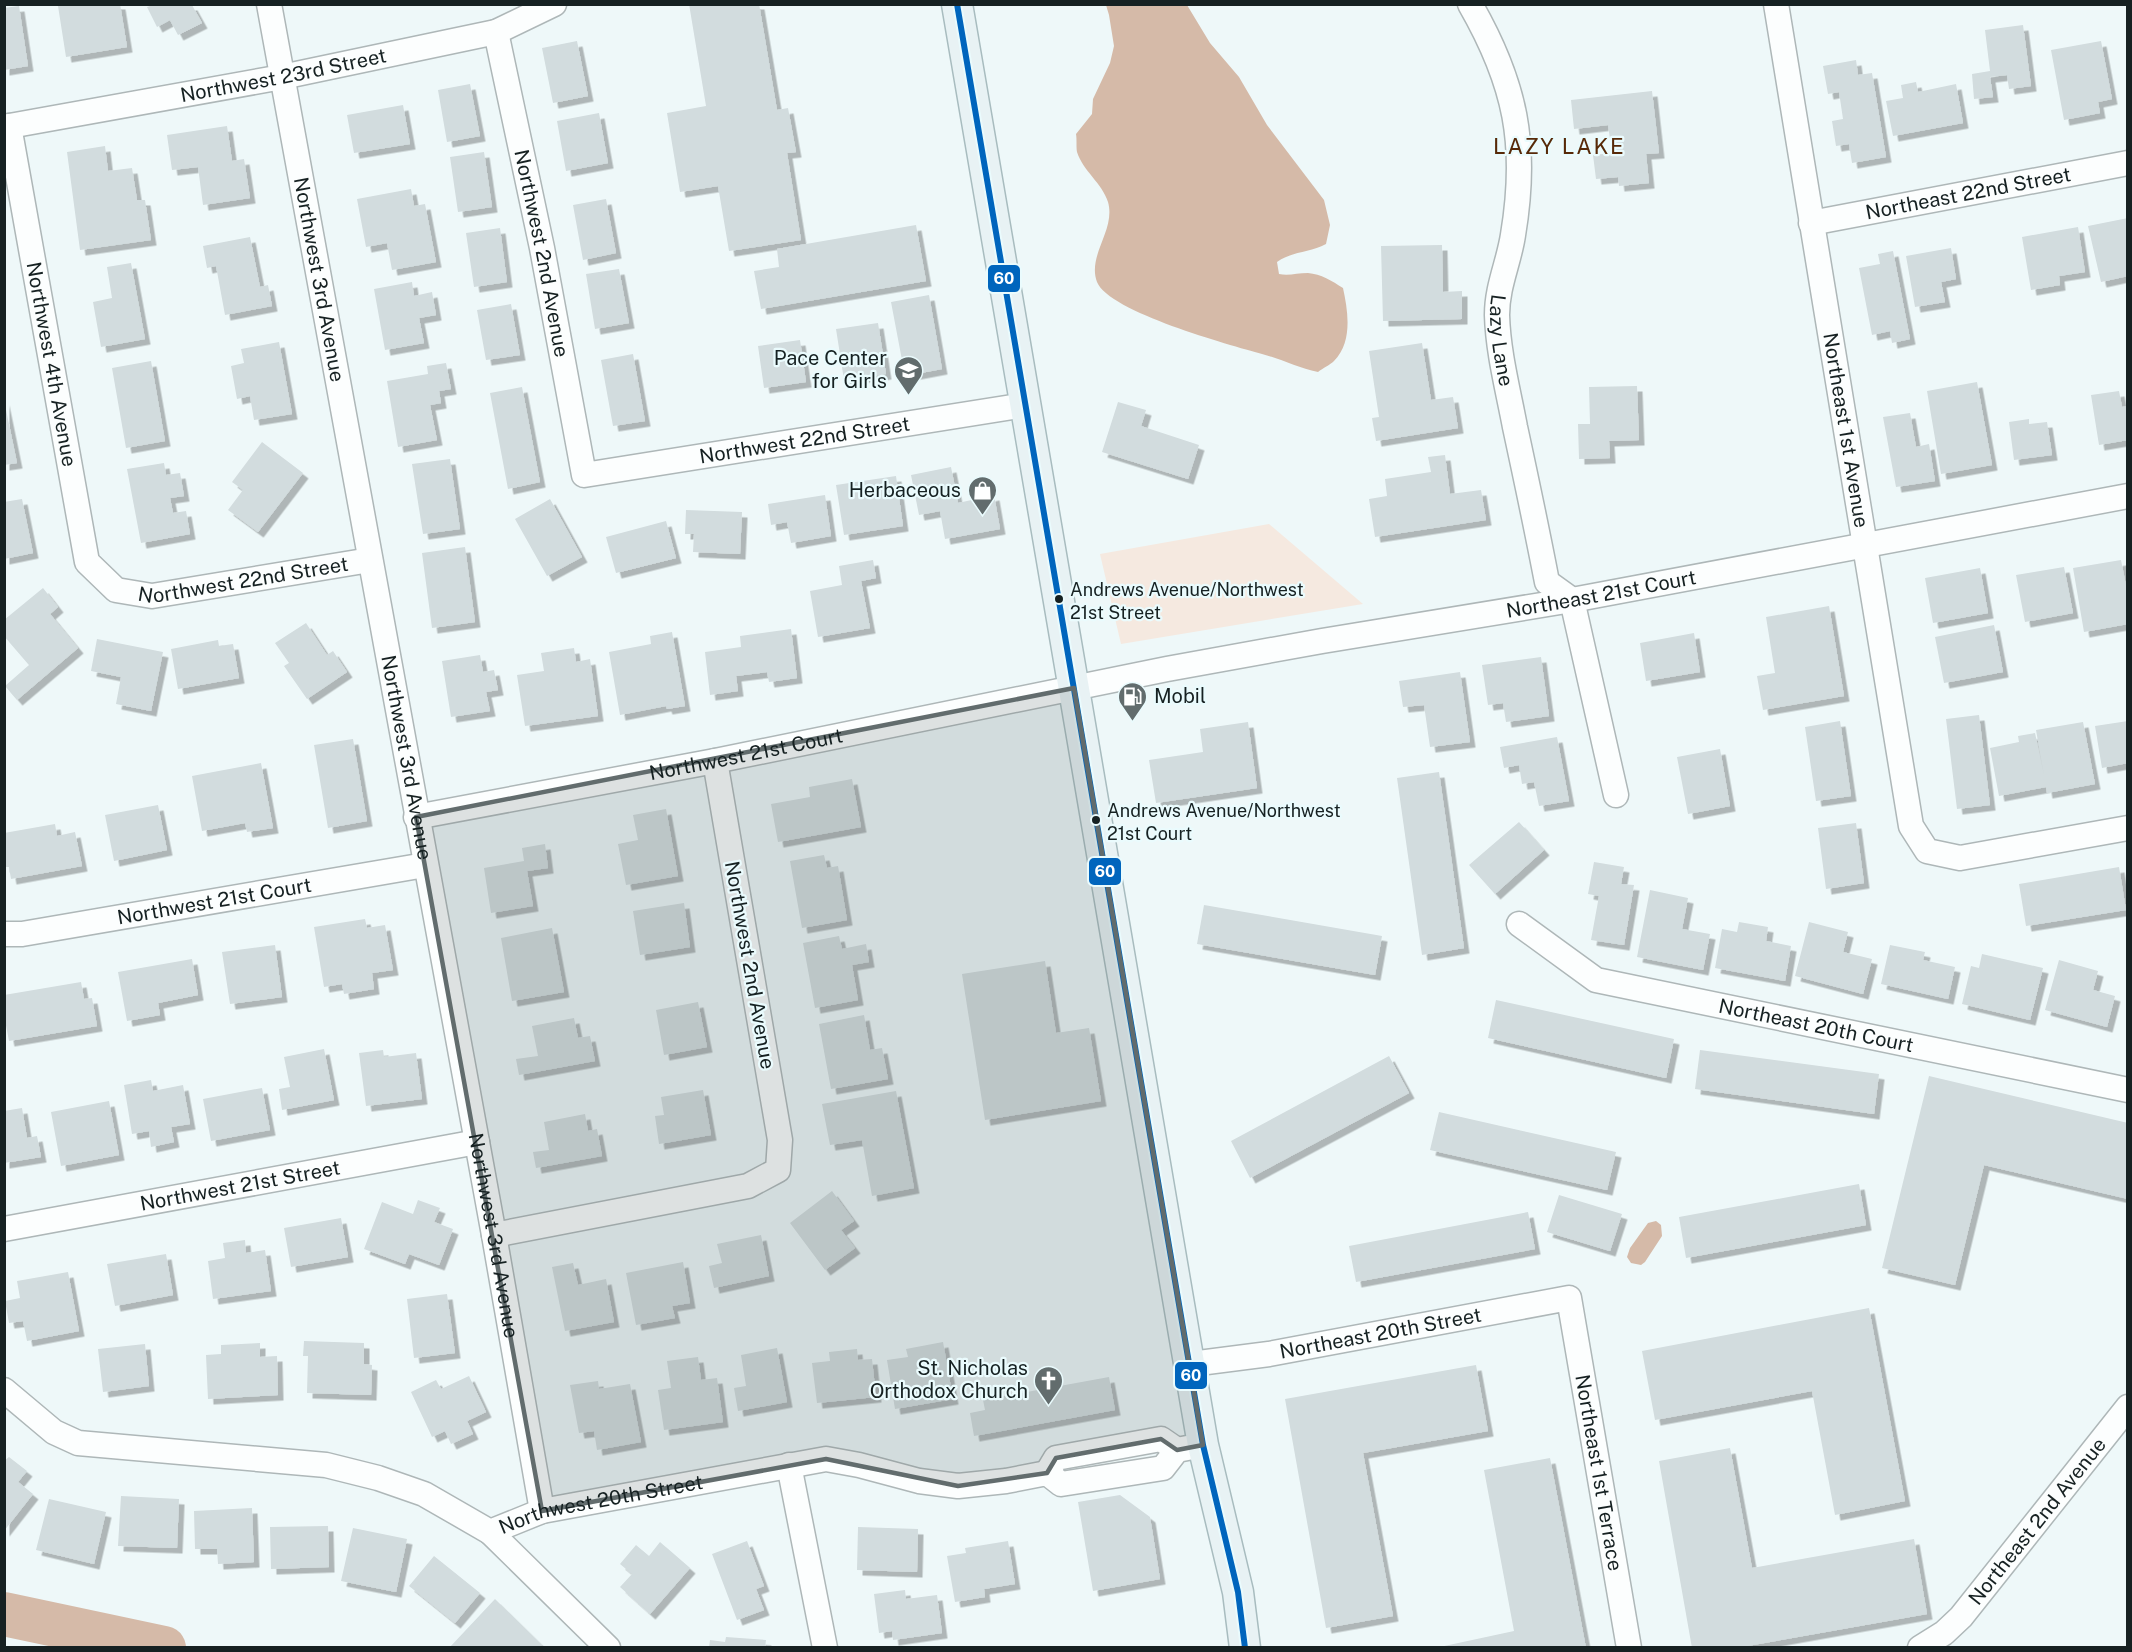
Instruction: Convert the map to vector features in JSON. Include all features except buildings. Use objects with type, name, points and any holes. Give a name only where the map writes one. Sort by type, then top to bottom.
[{"type":"main road","points":[[957,4],[1191,1364],[1190,1448],[1238,1592],[1245,1647]]},
{"type":"street","name":"Northwest 3rd Avenue","points":[[268,4],[494,1235],[542,1511]]},
{"type":"street","name":"Northwest 23rd Street","points":[[7,126],[282,77],[496,32],[554,4]]},
{"type":"street","name":"Lazy Lane","points":[[1470,4],[1489,42],[1510,94],[1519,133],[1518,200],[1512,240],[1498,289],[1498,334],[1505,375],[1547,582],[1572,600]]},
{"type":"street","name":"Northeast 1st Avenue","points":[[1776,4],[1911,826],[1928,851],[1960,858],[2127,828]]},
{"type":"street","name":"Northwest 2nd Avenue","points":[[496,32],[542,248],[584,475]]},
{"type":"street","name":"Northwest 4th Avenue","points":[[7,126],[87,562],[116,590]]},
{"type":"street","name":"Northeast 22nd Street","points":[[1811,223],[2127,163]]},
{"type":"street","name":"Northwest 22nd Street","points":[[584,475],[1026,405]]},
{"type":"street","name":"Northeast 21st Court","points":[[1074,688],[1322,640],[1572,600],[2127,496]]},
{"type":"street","name":"Northwest 22nd Street","points":[[116,590],[152,596],[370,560]]},
{"type":"street","points":[[1572,600],[1616,795]]},
{"type":"street","name":"Northwest 21st Court","points":[[416,817],[715,761],[1074,688]]},
{"type":"street","name":"Northwest 2nd Avenue","points":[[494,1235],[748,1186],[778,1170],[780,1140],[715,761]]},
{"type":"street","name":"Northwest 21st Court","points":[[4,934],[22,934],[425,865]]},
{"type":"street","name":"Northeast 20th Court","points":[[1519,924],[1596,980],[2127,1089]]},
{"type":"street","name":"Northwest 21st Street","points":[[4,1229],[477,1142]]},
{"type":"street","name":"Northeast 20th Street","points":[[1191,1364],[1269,1354],[1569,1298]]},
{"type":"street","name":"Northeast 1st Terrace","points":[[1569,1298],[1629,1647]]},
{"type":"street","name":"Northwest 20th Street","points":[[4,1390],[54,1432],[78,1443],[326,1465],[378,1478],[424,1494],[490,1532],[542,1511],[826,1459],[859,1465],[918,1481],[958,1486],[1006,1481],[1047,1473],[1056,1458],[1161,1439],[1190,1448]]},
{"type":"street","name":"Northeast 2nd Avenue","points":[[1920,1647],[1944,1633],[1961,1617],[2127,1407]]},
{"type":"street","points":[[789,1465],[825,1647]]},
{"type":"street","points":[[490,1532],[608,1647]]},
{"type":"highlighted area","points":[[1074,688],[1203,1445],[1177,1450],[1161,1439],[1056,1458],[1047,1473],[958,1486],[826,1459],[542,1511],[416,817]]},
{"type":"shaded area","points":[[1106,5],[1187,5],[1210,43],[1239,77],[1267,125],[1324,200],[1330,225],[1326,244],[1277,262],[1279,274],[1313,274],[1326,278],[1343,288],[1348,326],[1347,336],[1334,361],[1318,372],[1146,316],[1123,305],[1106,293],[1097,282],[1096,262],[1108,223],[1108,202],[1080,159],[1077,152],[1076,134],[1092,114],[1093,99],[1110,63],[1114,46]]},
{"type":"shaded area","points":[[1269,524],[1363,604],[1121,644],[1100,554]]},
{"type":"shaded area","points":[[1656,1221],[1661,1225],[1662,1236],[1645,1262],[1641,1265],[1631,1263],[1627,1257],[1630,1248],[1648,1223]]},
{"type":"waterway","points":[[4,1614],[164,1648]]},
{"type":"transit line","name":"60","points":[[957,4],[1203,1445],[1238,1592],[1245,1648]]},
{"type":"place","name":"Pace Center for Girls","points":[[908,396]]},
{"type":"place","name":"Herbaceous","points":[[982,516]]},
{"type":"place","name":"Andrews Avenue/Northwest 21st Street","points":[[1059,599]]},
{"type":"place","name":"Mobil","points":[[1133,722]]},
{"type":"place","name":"Andrews Avenue/Northwest 21st Court","points":[[1096,820]]},
{"type":"place","name":"St. Nicholas Orthodox Church","points":[[1049,1406]]},
{"type":"district","name":"LAZY LAKE","points":[[1559,146]]}]
